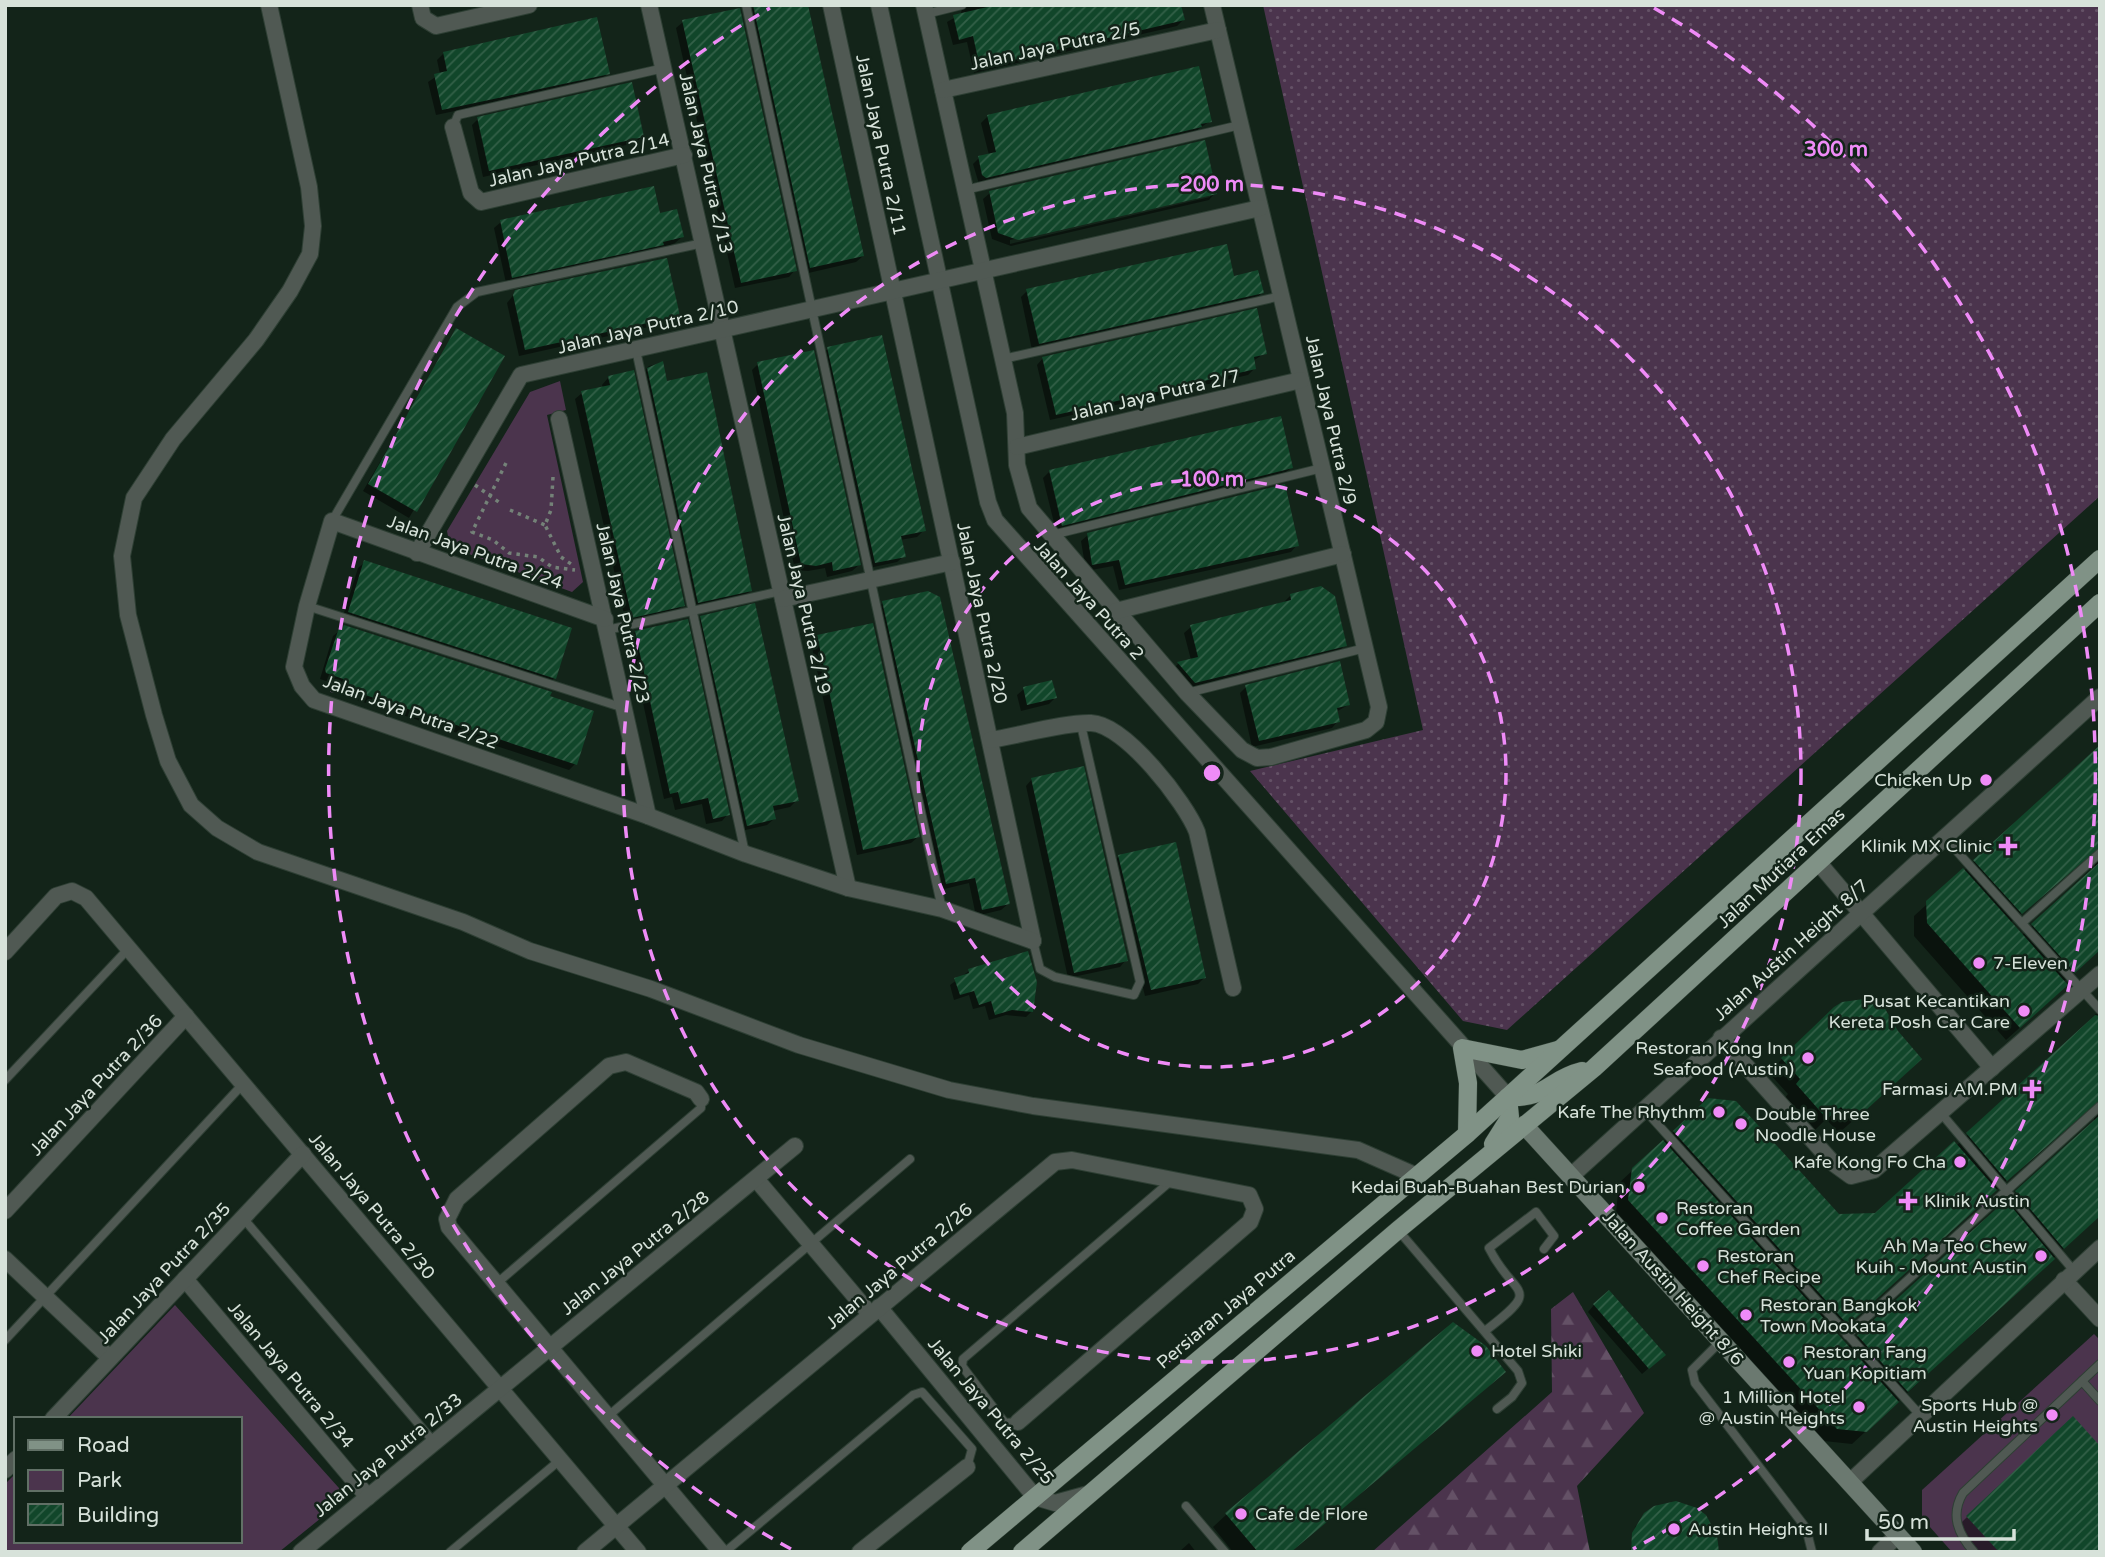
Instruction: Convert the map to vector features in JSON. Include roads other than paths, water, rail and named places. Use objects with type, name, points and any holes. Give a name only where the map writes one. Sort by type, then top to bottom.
[{"type":"main road","name":"Jalan Mutiara Emas","points":[[1508,1097],[2100,559]]},
{"type":"main road","name":"Jalan Mutiara Emas","points":[[1485,1158],[1594,1068],[2100,603]]},
{"type":"main road","points":[[1467,1133],[1468,1083],[1462,1048],[1522,1060],[1562,1049]]},
{"type":"main road","points":[[1022,1552],[1485,1158],[1510,1118],[1508,1097],[1534,1097],[1574,1073],[1594,1068]]},
{"type":"main road","name":"Persiaran Jaya Putra","points":[[970,1552],[1508,1097]]},
{"type":"street","points":[[269,5],[309,187],[313,226],[310,254],[290,290],[256,340],[173,439],[134,498],[122,556],[128,615],[154,715],[167,761],[191,805],[217,828],[258,852],[463,922],[530,951],[651,989],[799,1045],[949,1090],[1033,1106],[1358,1150],[1417,1176]]},
{"type":"street","points":[[420,5],[423,18],[436,26],[529,5]]},
{"type":"street","name":"Jalan Jaya Putra 2/13","points":[[649,5],[723,330]]},
{"type":"street","name":"Jalan Jaya Putra 2/11","points":[[831,5],[893,292]]},
{"type":"street","name":"Jalan Jaya Putra 2","points":[[878,5],[988,502],[1005,535],[1508,1097]]},
{"type":"street","name":"Jalan Jaya Putra 2/9","points":[[1187,693],[1242,750],[1257,758],[1271,757],[1366,730],[1376,723],[1379,707],[1212,5]]},
{"type":"street","points":[[925,10],[1015,413],[1017,465],[1028,508],[1187,693]]},
{"type":"street","name":"Jalan Jaya Putra 2/5","points":[[943,90],[1217,30]]},
{"type":"street","name":"Jalan Jaya Putra 2/14","points":[[453,127],[471,193],[481,202],[684,155]]},
{"type":"street","name":"Jalan Jaya Putra 2/10","points":[[417,553],[521,375],[1260,208]]},
{"type":"street","name":"Jalan Jaya Putra 2/20","points":[[893,292],[1034,941]]},
{"type":"street","name":"Jalan Jaya Putra 2/19","points":[[723,330],[848,888]]},
{"type":"street","name":"Jalan Jaya Putra 2/7","points":[[1017,447],[1301,380]]},
{"type":"street","name":"Jalan Jaya Putra 2/23","points":[[559,419],[648,816]]},
{"type":"street","name":"Jalan Jaya Putra 2/24","points":[[332,522],[606,624]]},
{"type":"street","name":"Jalan Jaya Putra 2/22","points":[[332,522],[307,606],[294,667],[302,685],[314,700],[648,816],[746,854],[848,888],[942,909],[1034,941]]},
{"type":"street","points":[[1116,611],[1343,554]]},
{"type":"street","points":[[782,595],[952,562]]},
{"type":"street","name":"Jalan Austin Height 8/7","points":[[1571,1176],[2100,697]]},
{"type":"street","points":[[990,740],[1092,723],[1120,736],[1190,814],[1197,832],[1233,988]]},
{"type":"street","points":[[1818,862],[1992,1068]]},
{"type":"street","name":"Jalan Jaya Putra 2/30","points":[[5,952],[56,896],[72,891],[86,898],[638,1552]]},
{"type":"street","points":[[1721,1038],[1833,1163],[1851,1176],[1874,1170],[2100,974]]},
{"type":"street","name":"Jalan Jaya Putra 2/36","points":[[5,1211],[186,1016]]},
{"type":"street","points":[[701,1099],[696,1092],[626,1062],[610,1066],[457,1199],[447,1219],[449,1227],[607,1418],[723,1552]]},
{"type":"street","name":"Jalan Austin Height 8/6","points":[[1524,1125],[1913,1552]]},
{"type":"street","name":"Jalan Jaya Putra 2/28","points":[[500,1389],[795,1146]]},
{"type":"street","name":"Jalan Jaya Putra 2/35","points":[[55,1417],[303,1154]]},
{"type":"street","name":"Jalan Jaya Putra 2/26","points":[[585,1552],[1055,1163],[1072,1160],[1249,1195],[1255,1209],[1250,1222],[1018,1422]]},
{"type":"street","name":"Jalan Jaya Putra 2/25","points":[[756,1179],[812,1245],[875,1311],[1035,1497],[1055,1503],[1090,1494]]},
{"type":"street","points":[[1850,1482],[2100,1248]]},
{"type":"street","points":[[5,1259],[110,1358]]},
{"type":"street","points":[[2069,1276],[2100,1320]]},
{"type":"street","name":"Jalan Jaya Putra 2/34","points":[[185,1279],[368,1497]]},
{"type":"street","name":"Jalan Jaya Putra 2/33","points":[[301,1552],[500,1389]]},
{"type":"street","points":[[860,1552],[967,1467]]},
{"type":"street","points":[[1880,1552],[1898,1535]]},
{"type":"lane","points":[[746,5],[942,909]]},
{"type":"lane","points":[[925,10],[962,5]]},
{"type":"lane","points":[[453,127],[458,115],[664,68]]},
{"type":"lane","points":[[965,190],[1240,125]]},
{"type":"lane","name":"Jalan Jaya Putra 2/22","points":[[332,522],[457,306],[477,292],[705,243]]},
{"type":"lane","points":[[1003,359],[1281,296]]},
{"type":"lane","points":[[636,350],[746,854]]},
{"type":"lane","points":[[1052,535],[1322,468]]},
{"type":"lane","points":[[606,624],[782,595]]},
{"type":"lane","points":[[307,606],[624,708]]},
{"type":"lane","points":[[1187,693],[1365,648]]},
{"type":"lane","points":[[1034,941],[1040,969],[1055,977],[1134,995],[1140,982],[1081,724]]},
{"type":"lane","points":[[1944,837],[2100,1010]]},
{"type":"lane","points":[[2022,923],[2100,853]]},
{"type":"lane","points":[[5,1080],[129,948]]},
{"type":"lane","points":[[5,1340],[243,1084]]},
{"type":"lane","points":[[496,1284],[701,1108],[701,1099]]},
{"type":"lane","points":[[1847,1335],[2100,1106]]},
{"type":"lane","points":[[1643,1108],[1920,1415]]},
{"type":"lane","points":[[1940,1112],[2008,1191],[2069,1276]]},
{"type":"lane","points":[[607,1418],[910,1159]]},
{"type":"lane","points":[[1018,1422],[1005,1423],[962,1366],[962,1359],[1172,1180]]},
{"type":"lane","points":[[1485,1331],[1516,1307],[1520,1298],[1518,1289],[1489,1248],[1536,1212],[1554,1236],[1544,1248]]},
{"type":"lane","points":[[243,1218],[434,1442]]},
{"type":"lane","points":[[1398,1230],[1518,1371],[1521,1383],[1497,1409]]},
{"type":"lane","points":[[1721,1341],[1697,1362],[1692,1370],[1695,1383],[1806,1528],[1812,1552]]},
{"type":"lane","points":[[1974,1552],[1963,1540],[1955,1517],[1963,1493],[2100,1364]]},
{"type":"lane","points":[[2082,1381],[2100,1401]]},
{"type":"lane","points":[[723,1552],[912,1395],[922,1392],[972,1449],[967,1467]]},
{"type":"lane","points":[[450,1552],[560,1460]]},
{"type":"lane","points":[[1186,1506],[1225,1552]]},
{"type":"place","name":"Chicken Up","points":[[1986,780]]},
{"type":"place","name":"Klinik MX Clinic","points":[[2008,846]]},
{"type":"place","name":"7-Eleven","points":[[1979,963]]},
{"type":"place","name":"Pusat Kecantikan Kereta Posh Car Care","points":[[2024,1011]]},
{"type":"place","name":"Restoran Kong Inn Seafood (Austin)","points":[[1808,1058]]},
{"type":"place","name":"Farmasi AM.PM","points":[[2032,1089]]},
{"type":"place","name":"Kafe The Rhythm","points":[[1719,1112]]},
{"type":"place","name":"Double Three Noodle House","points":[[1741,1124]]},
{"type":"place","name":"Kafe Kong Fo Cha","points":[[1960,1162]]},
{"type":"place","name":"Kedai Buah-Buahan Best Durian","points":[[1639,1187]]},
{"type":"place","name":"Klinik Austin","points":[[1908,1201]]},
{"type":"place","name":"Restoran Coffee Garden","points":[[1662,1218]]},
{"type":"place","name":"Ah Ma Teo Chew Kuih - Mount Austin","points":[[2041,1256]]},
{"type":"place","name":"Restoran Chef Recipe","points":[[1703,1266]]},
{"type":"place","name":"Restoran Bangkok Town Mookata","points":[[1746,1315]]},
{"type":"place","name":"Hotel Shiki","points":[[1477,1351]]},
{"type":"place","name":"Restoran Fang Yuan Kopitiam","points":[[1789,1362]]},
{"type":"place","name":"1 Million Hotel @ Austin Heights","points":[[1859,1407]]},
{"type":"place","name":"Sports Hub @ Austin Heights","points":[[2052,1415]]},
{"type":"place","name":"Cafe de Flore","points":[[1241,1514]]},
{"type":"place","name":"Austin Heights II","points":[[1674,1529]]}]
